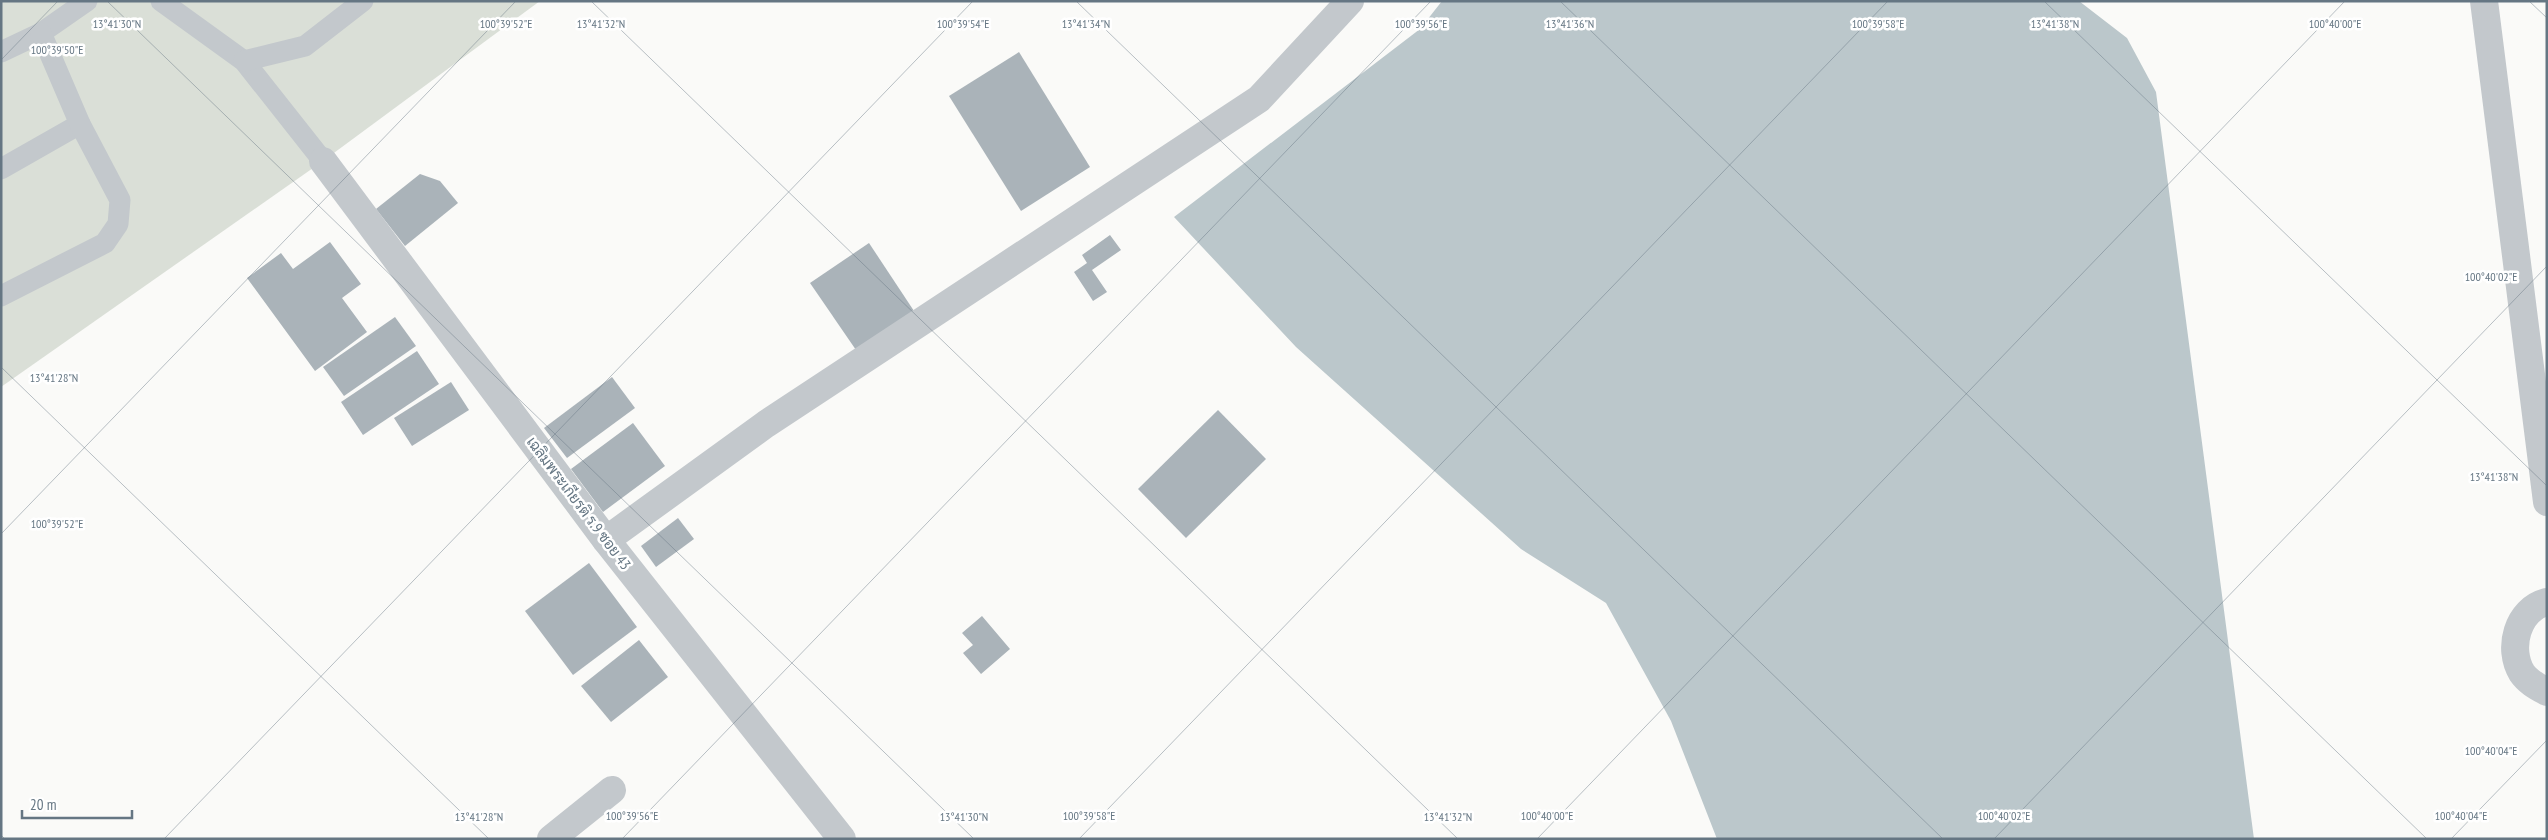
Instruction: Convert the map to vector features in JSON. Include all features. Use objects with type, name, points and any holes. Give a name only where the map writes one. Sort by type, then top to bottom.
[{"type":"street","points":[[606,540],[766,424],[1259,99],[1350,1]]},
{"type":"street","points":[[2484,1],[2547,502]]},
{"type":"street","name":"เฉลิมพระเกียรติ ร.9 ซอย 43","points":[[323,161],[606,540],[842,839]]},
{"type":"street","points":[[2547,602],[2529,612],[2519,626],[2515,641],[2516,658],[2522,673],[2534,685],[2547,692]]},
{"type":"street","points":[[551,839],[612,790]]},
{"type":"lane","points":[[1,52],[41,33],[87,1]]},
{"type":"lane","points":[[161,1],[244,61],[323,161]]},
{"type":"lane","points":[[244,61],[304,46],[363,1]]},
{"type":"lane","points":[[1,296],[105,243],[118,224],[120,200],[80,124],[41,33]]},
{"type":"lane","points":[[1,169],[80,124]]},
{"type":"shaded area","points":[[1,1],[540,1],[323,161],[1,387]]},
{"type":"shaded area","points":[[1442,1],[2079,1],[2127,38],[2156,92],[2254,839],[1717,839],[1671,721],[1606,603],[1521,549],[1296,347],[1174,217],[1420,29]]},
{"type":"building","points":[[1019,52],[1090,167],[1021,211],[949,96]]},
{"type":"building","points":[[420,174],[440,181],[458,203],[405,246],[376,209]]},
{"type":"building","points":[[1110,235],[1121,250],[1092,270],[1107,292],[1093,301],[1074,272],[1087,263],[1082,255]]},
{"type":"building","points":[[330,242],[361,284],[342,298],[367,332],[315,371],[247,278],[281,253],[293,269]]},
{"type":"building","points":[[869,243],[914,311],[856,350],[810,283]]},
{"type":"building","points":[[395,317],[416,346],[344,396],[323,367]]},
{"type":"building","points":[[417,351],[439,384],[363,435],[341,402]]},
{"type":"building","points":[[612,377],[635,408],[567,458],[544,428]]},
{"type":"building","points":[[451,382],[469,410],[412,446],[394,418]]},
{"type":"building","points":[[1218,410],[1266,459],[1186,538],[1138,489]]},
{"type":"building","points":[[633,423],[665,466],[603,512],[571,469]]},
{"type":"building","points":[[678,518],[694,539],[656,567],[641,546]]},
{"type":"building","points":[[589,563],[637,627],[573,675],[525,611]]},
{"type":"building","points":[[982,616],[1010,649],[981,674],[963,653],[973,645],[962,633]]},
{"type":"building","points":[[639,640],[668,677],[611,722],[581,686]]}]
